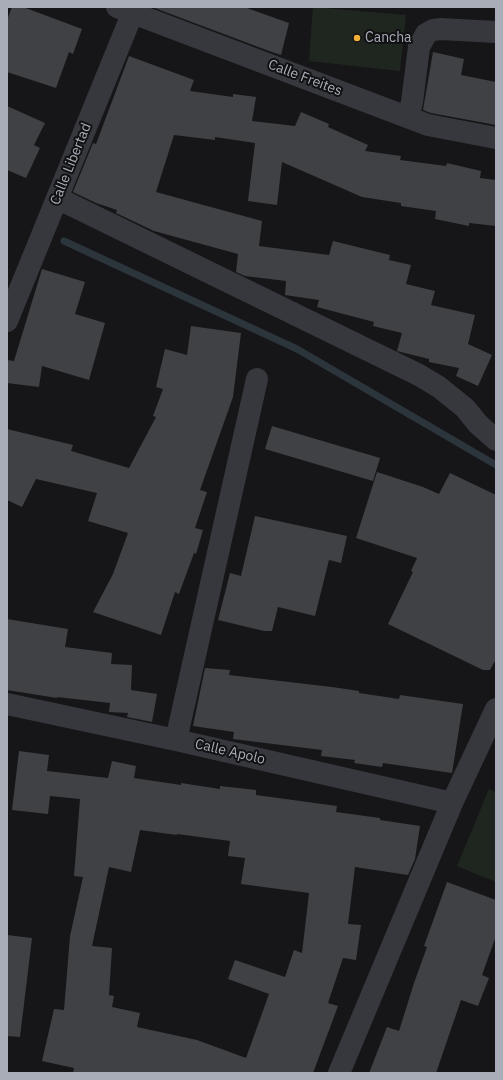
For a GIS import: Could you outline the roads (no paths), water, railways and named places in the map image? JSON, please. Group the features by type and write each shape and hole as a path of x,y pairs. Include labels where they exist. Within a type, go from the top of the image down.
{"street":[{"name":"Calle Freites","path":"128,9 428,125 496,138"},
{"name":"Calle Libertad","path":"7,321 57,198 128,9"},
{"path":"408,117 412,102 419,46 426,34 433,30 441,29 496,32"},
{"path":"57,198 419,375 461,405 478,424 496,440"},
{"path":"176,740 257,379"},
{"name":"Calle Apolo","path":"7,704 176,740 452,803"},
{"path":"339,1073 452,803 496,708"}],"waterway":[{"path":"64,241 297,349 496,465"}],"place":[{"name":"Cancha","path":"357,38"}]}
